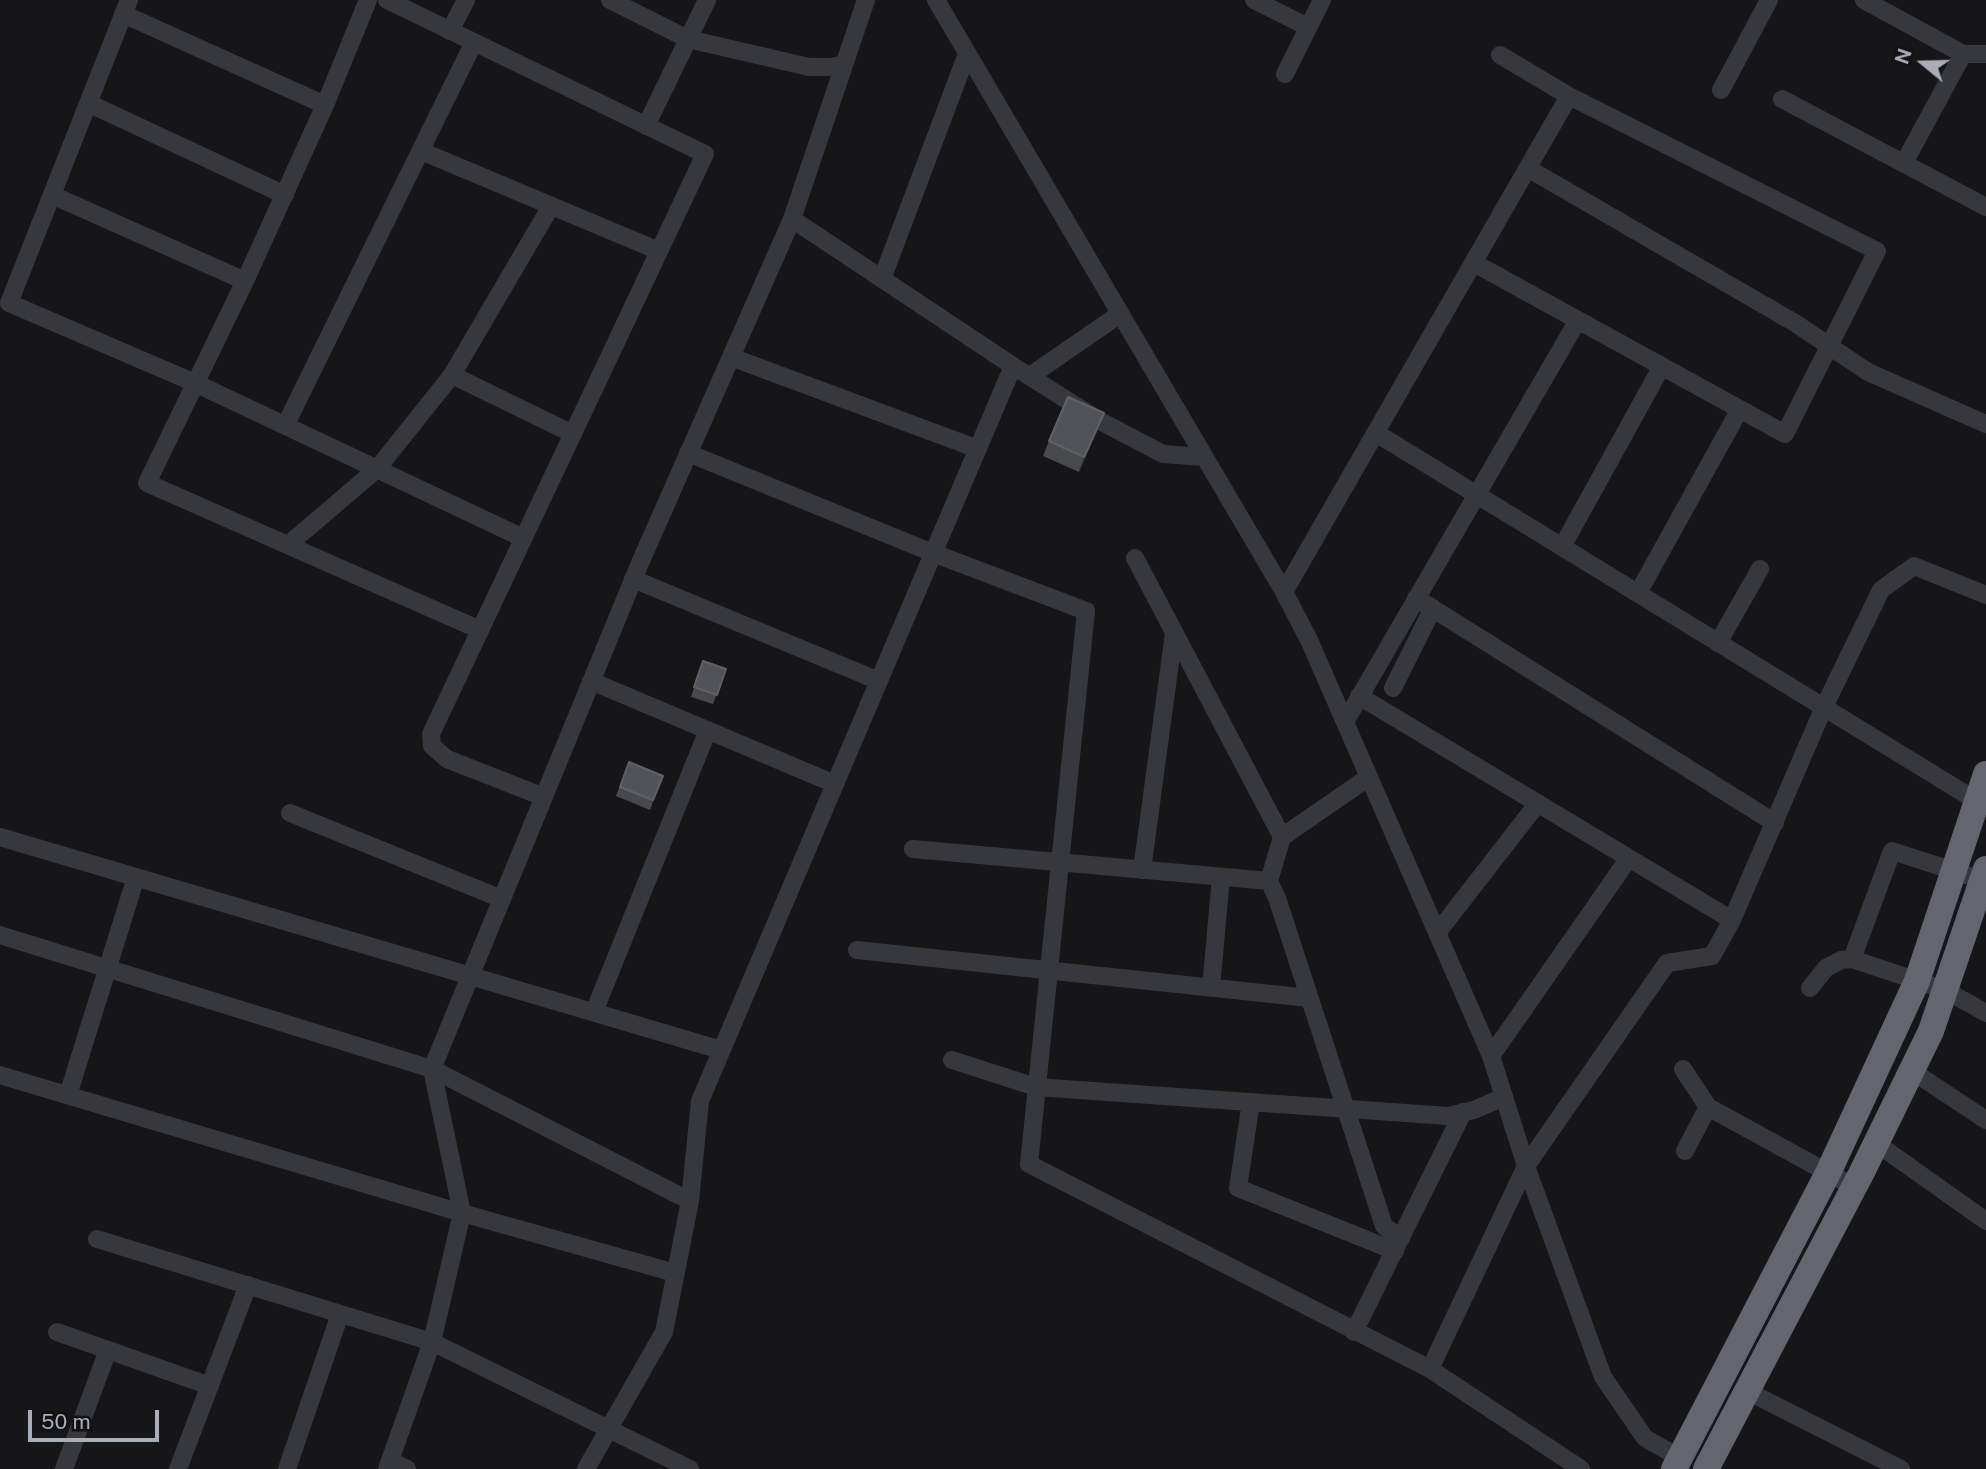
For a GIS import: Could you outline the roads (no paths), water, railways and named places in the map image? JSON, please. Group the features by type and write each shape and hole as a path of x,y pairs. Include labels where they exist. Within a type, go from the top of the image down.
{"highway":[{"path":"1677,1464 1828,1173 1917,981 1954,872 1982,805 1986,774"},
{"path":"1706,1469 1854,1187 1931,1031 1984,874"}],"street":[{"path":"368,0 285,195 147,483 480,630"},
{"path":"387,0 705,155 431,734 432,746 447,760 544,797"},
{"path":"450,31 466,0"},
{"path":"610,0 688,39 809,67 844,64"},
{"path":"646,126 707,0"},
{"path":"407,1469 389,1465 432,1342 462,1213 432,1069 633,579 792,219 866,0"},
{"path":"936,0 1284,592 1309,640 1491,1056 1527,1166 1603,1377 1645,1438 1677,1464"},
{"path":"1254,0 1308,27"},
{"path":"1285,74 1322,0"},
{"path":"1721,90 1769,0"},
{"path":"1864,0 1964,54 1986,54"},
{"path":"325,105 126,7 52,195 5,301 195,383 523,538"},
{"path":"285,426 474,43"},
{"path":"882,279 967,54"},
{"path":"1904,163 1964,54"},
{"path":"1474,263 1785,434 1877,251 1569,96 1500,55"},
{"path":"1284,592 1569,96"},
{"path":"1782,99 1986,207"},
{"path":"88,103 285,195"},
{"path":"421,151 659,251"},
{"path":"1529,169 1795,323 1868,372 1986,424"},
{"path":"52,195 245,281"},
{"path":"289,544 377,469 452,375 551,206"},
{"path":"792,219 1100,421 1163,454 1205,457"},
{"path":"1030,376 1120,314"},
{"path":"1345,722 1578,320"},
{"path":"731,357 978,449"},
{"path":"586,1469 664,1332 690,1201 700,1101 1013,366"},
{"path":"1562,547 1662,366"},
{"path":"452,375 573,434"},
{"path":"1638,593 1740,409"},
{"path":"1376,433 1982,805"},
{"path":"688,453 933,553 1086,611 1029,1164 1354,1332 1430,1368 1581,1469"},
{"path":"1135,558 1282,837"},
{"path":"1430,1368 1527,1166 1667,962 1712,956 1732,920 1824,707 1881,590 1914,566 1986,596"},
{"path":"1718,643 1760,569"},
{"path":"633,579 879,681"},
{"path":"1416,598 1775,823"},
{"path":"1393,688 1433,608"},
{"path":"1142,870 1174,633"},
{"path":"591,681 835,784"},
{"path":"1360,696 1732,920"},
{"path":"594,1012 708,730"},
{"path":"1369,777 1282,837 1269,881 1277,898 1384,1226 1398,1244"},
{"path":"1437,933 1538,803"},
{"path":"290,813 502,899"},
{"path":"0,837 721,1050"},
{"path":"913,849 1269,881"},
{"path":"1852,959 1892,851 1954,872 1984,874"},
{"path":"1491,1056 1629,858"},
{"path":"68,1095 136,877"},
{"path":"1211,988 1221,877"},
{"path":"0,936 432,1069 690,1201"},
{"path":"857,950 1309,999"},
{"path":"1810,988 1826,968 1841,960 1852,959 1945,990 1986,1013"},
{"path":"952,1060 1037,1087 1448,1116 1504,1097"},
{"path":"1683,1069 1708,1107 1854,1187"},
{"path":"1912,1071 1986,1120"},
{"path":"0,1075 462,1213 676,1273"},
{"path":"1251,1102 1238,1188 1398,1244"},
{"path":"1685,1152 1708,1107"},
{"path":"1354,1332 1463,1112"},
{"path":"1876,1143 1986,1221"},
{"path":"97,1239 432,1342 690,1469"},
{"path":"178,1469 248,1286"},
{"path":"287,1469 340,1314"},
{"path":"57,1332 210,1386"},
{"path":"64,1469 108,1350"},
{"path":"1747,1391 1901,1469"}]}
